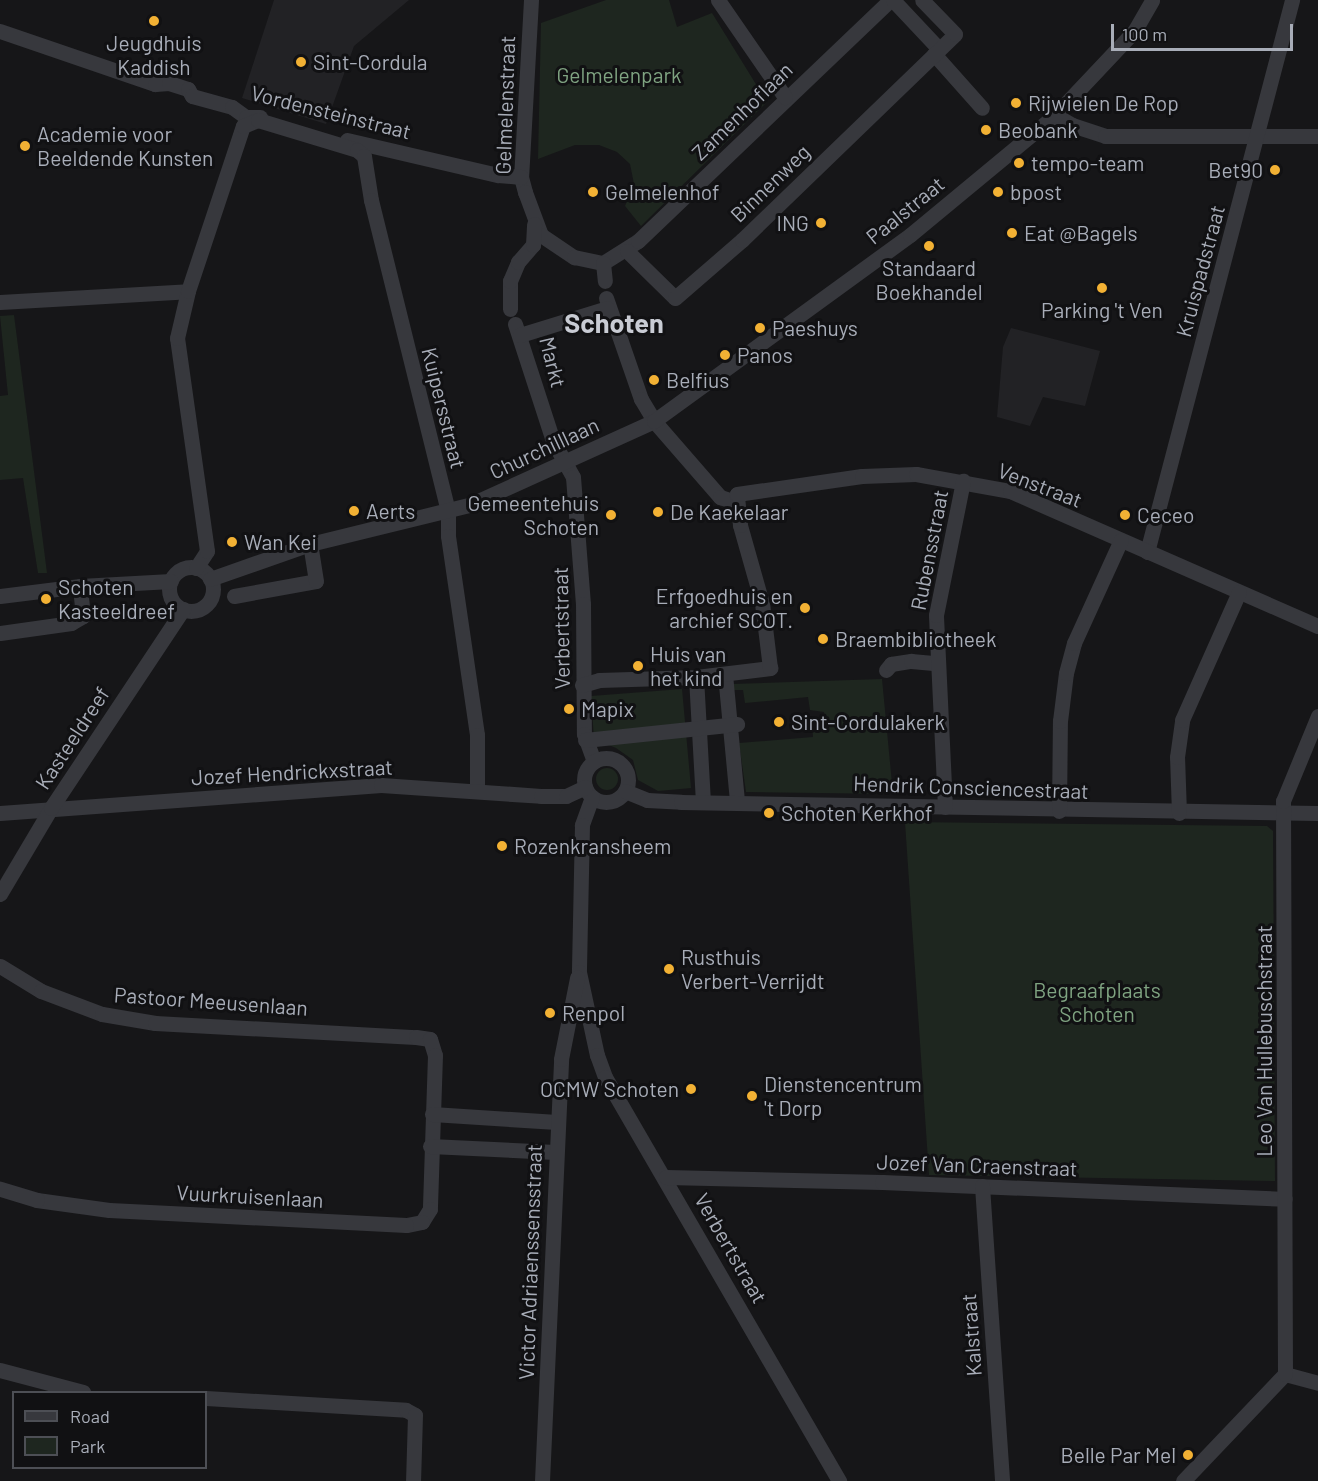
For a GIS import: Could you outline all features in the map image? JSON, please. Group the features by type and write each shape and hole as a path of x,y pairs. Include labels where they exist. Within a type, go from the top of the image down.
{"street":[{"name":"Gelmelenstraat","path":"515,323 510,281 518,262 533,245 535,221 521,177 531,0"},
{"path":"718,0 785,97"},
{"path":"892,0 937,51 982,108"},
{"name":"Zamenhoflaan","path":"603,263 627,251 785,97 892,0"},
{"path":"922,0 955,34 937,51"},
{"name":"Paalstraat","path":"654,421 910,235 1055,115 1135,30 1152,0"},
{"name":"Kruispadstraat","path":"1147,552 1223,270 1292,0"},
{"name":"Vordensteinstraat","path":"0,31 155,84 169,83 188,89 192,96 232,107 246,117 264,117 498,176 521,177"},
{"name":"Binnenweg","path":"627,251 675,298 742,240 937,51"},
{"path":"1055,115 1072,125 1105,136 1318,136"},
{"name":"Vordensteinstraat","path":"188,291 243,126 258,120 357,150"},
{"name":"Kuipersstraat","path":"357,150 364,156 371,200 448,511 448,536 477,735 477,790"},
{"path":"535,221 541,235 558,248 603,263 606,281"},
{"path":"0,302 188,291 177,338 207,551 196,568"},
{"name":"Markt","path":"563,460 553,441 515,323 606,303 654,421 720,497 735,502"},
{"name":"Churchilllaan","path":"210,579 310,544 469,505 563,460 654,421"},
{"name":"Verbertstraat","path":"563,460 573,477 578,507 583,604 582,685 585,740 594,761 585,772 588,792 582,825 579,972 590,1035 605,1077 666,1177 839,1481"},
{"name":"Venstraat","path":"735,502 737,494 862,476 916,474 963,481 1010,492 1318,626"},
{"name":"Rubensstraat","path":"945,807 936,663 936,615 963,481"},
{"path":"582,685 599,680 725,674 770,668 762,603 735,502"},
{"path":"1059,810 1060,721 1066,673 1074,643 1121,540"},
{"path":"234,596 316,581 310,544"},
{"path":"196,568 210,579 213,594 205,607 183,609 170,594 171,581 181,570 196,568"},
{"path":"0,596 80,586 171,581"},
{"path":"0,633 71,623 83,616 80,586"},
{"path":"1179,813 1177,757 1182,720 1239,592"},
{"name":"Kasteeldreef","path":"0,894 51,808 183,609"},
{"path":"886,669 891,664 911,661 936,663"},
{"path":"725,674 733,724 737,802"},
{"path":"696,676 703,802"},
{"name":"Leo Van Hullebuschstraat","path":"1285,1374 1283,813 1285,789 1318,716"},
{"path":"585,740 733,724"},
{"path":"588,792 606,802 625,791 628,777 622,764 609,758 594,761"},
{"name":"Jozef Hendrickxstraat","path":"0,813 381,785 566,796 588,792"},
{"name":"Hendrik Consciencestraat","path":"625,791 647,800 703,802 1179,813 1318,813"},
{"name":"Pastoor Meeusenlaan","path":"0,966 41,991 102,1014 155,1023 430,1039"},
{"name":"Verbertstraat","path":"562,1045 579,972"},
{"path":"562,1045 590,1035"},
{"name":"Vuurkruisenlaan","path":"0,1189 37,1200 109,1210 406,1225 422,1222 430,1209 430,1146 435,1054 430,1039"},
{"name":"Victor Adriaenssensstraat","path":"542,1481 556,1122 562,1045"},
{"path":"432,1114 556,1122"},
{"path":"430,1146 555,1152"},
{"name":"Jozef Van Craenstraat","path":"666,1177 982,1186 1285,1199"},
{"name":"Kalstraat","path":"982,1186 1002,1481"},
{"path":"0,1370 79,1391"},
{"path":"1184,1481 1285,1374 1318,1383"},
{"path":"207,1398 406,1410 416,1414 413,1481"}],"shaded area":[{"name":"Sint-Cordula","path":"274,0 409,0 354,46 326,124 242,98"},
{"path":"1011,328 1100,351 1085,406 1043,397 1030,426 997,417 1003,347"}],"green space":[{"name":"Gelmelenpark","path":"606,0 669,0 677,27 712,13 767,102 641,226 625,206 634,184 630,164 617,152 599,145 575,145 538,159 541,23"},
{"path":"14,315 47,573 38,573 23,478 0,480 0,396 8,395 0,316"},
{"path":"882,679 893,794 746,792 739,743 813,737 812,724 825,720 824,712 810,710 808,697 745,703 743,690 732,690 732,684"},
{"path":"682,689 691,788 658,791 638,780 633,760 616,748 594,739 591,696"},
{"path":"607,768 615,771 618,779 615,787 607,790 599,787 596,779 599,771"},
{"name":"Begraafplaats Schoten","path":"905,822 1267,826 1273,831 1275,1181 929,1175"}],"place":[{"name":"Jeugdhuis Kaddish","path":"154,21"},
{"name":"Sint-Cordula","path":"301,62"},
{"name":"Rijwielen De Rop","path":"1016,103"},
{"name":"Beobank","path":"986,130"},
{"name":"Academie voor Beeldende Kunsten","path":"25,146"},
{"name":"tempo-team","path":"1019,163"},
{"name":"Bet90","path":"1275,170"},
{"name":"Gelmelenhof","path":"593,192"},
{"name":"bpost","path":"998,192"},
{"name":"ING","path":"821,223"},
{"name":"Eat @Bagels","path":"1012,233"},
{"name":"Standaard Boekhandel","path":"929,246"},
{"name":"Parking 't Ven","path":"1102,288"},
{"name":"Paeshuys","path":"760,328"},
{"name":"Panos","path":"725,355"},
{"name":"Belfius","path":"654,380"},
{"name":"Aerts","path":"354,511"},
{"name":"De Kaekelaar","path":"658,512"},
{"name":"Gemeentehuis Schoten","path":"611,515"},
{"name":"Ceceo","path":"1125,515"},
{"name":"Wan Kei","path":"232,542"},
{"name":"Schoten Kasteeldreef","path":"46,599"},
{"name":"Erfgoedhuis en archief SCOT.","path":"805,608"},
{"name":"Braembibliotheek","path":"823,639"},
{"name":"Huis van het kind","path":"638,666"},
{"name":"Mapix","path":"569,709"},
{"name":"Sint-Cordulakerk","path":"779,722"},
{"name":"Schoten Kerkhof","path":"769,813"},
{"name":"Rozenkransheem","path":"502,846"},
{"name":"Rusthuis Verbert-Verrijdt","path":"669,969"},
{"name":"Renpol","path":"550,1013"},
{"name":"OCMW Schoten","path":"691,1089"},
{"name":"Dienstencentrum 't Dorp","path":"752,1096"},
{"name":"Belle Par Mel","path":"1188,1455"}],"district":[{"name":"Schoten","path":"614,323"}]}
